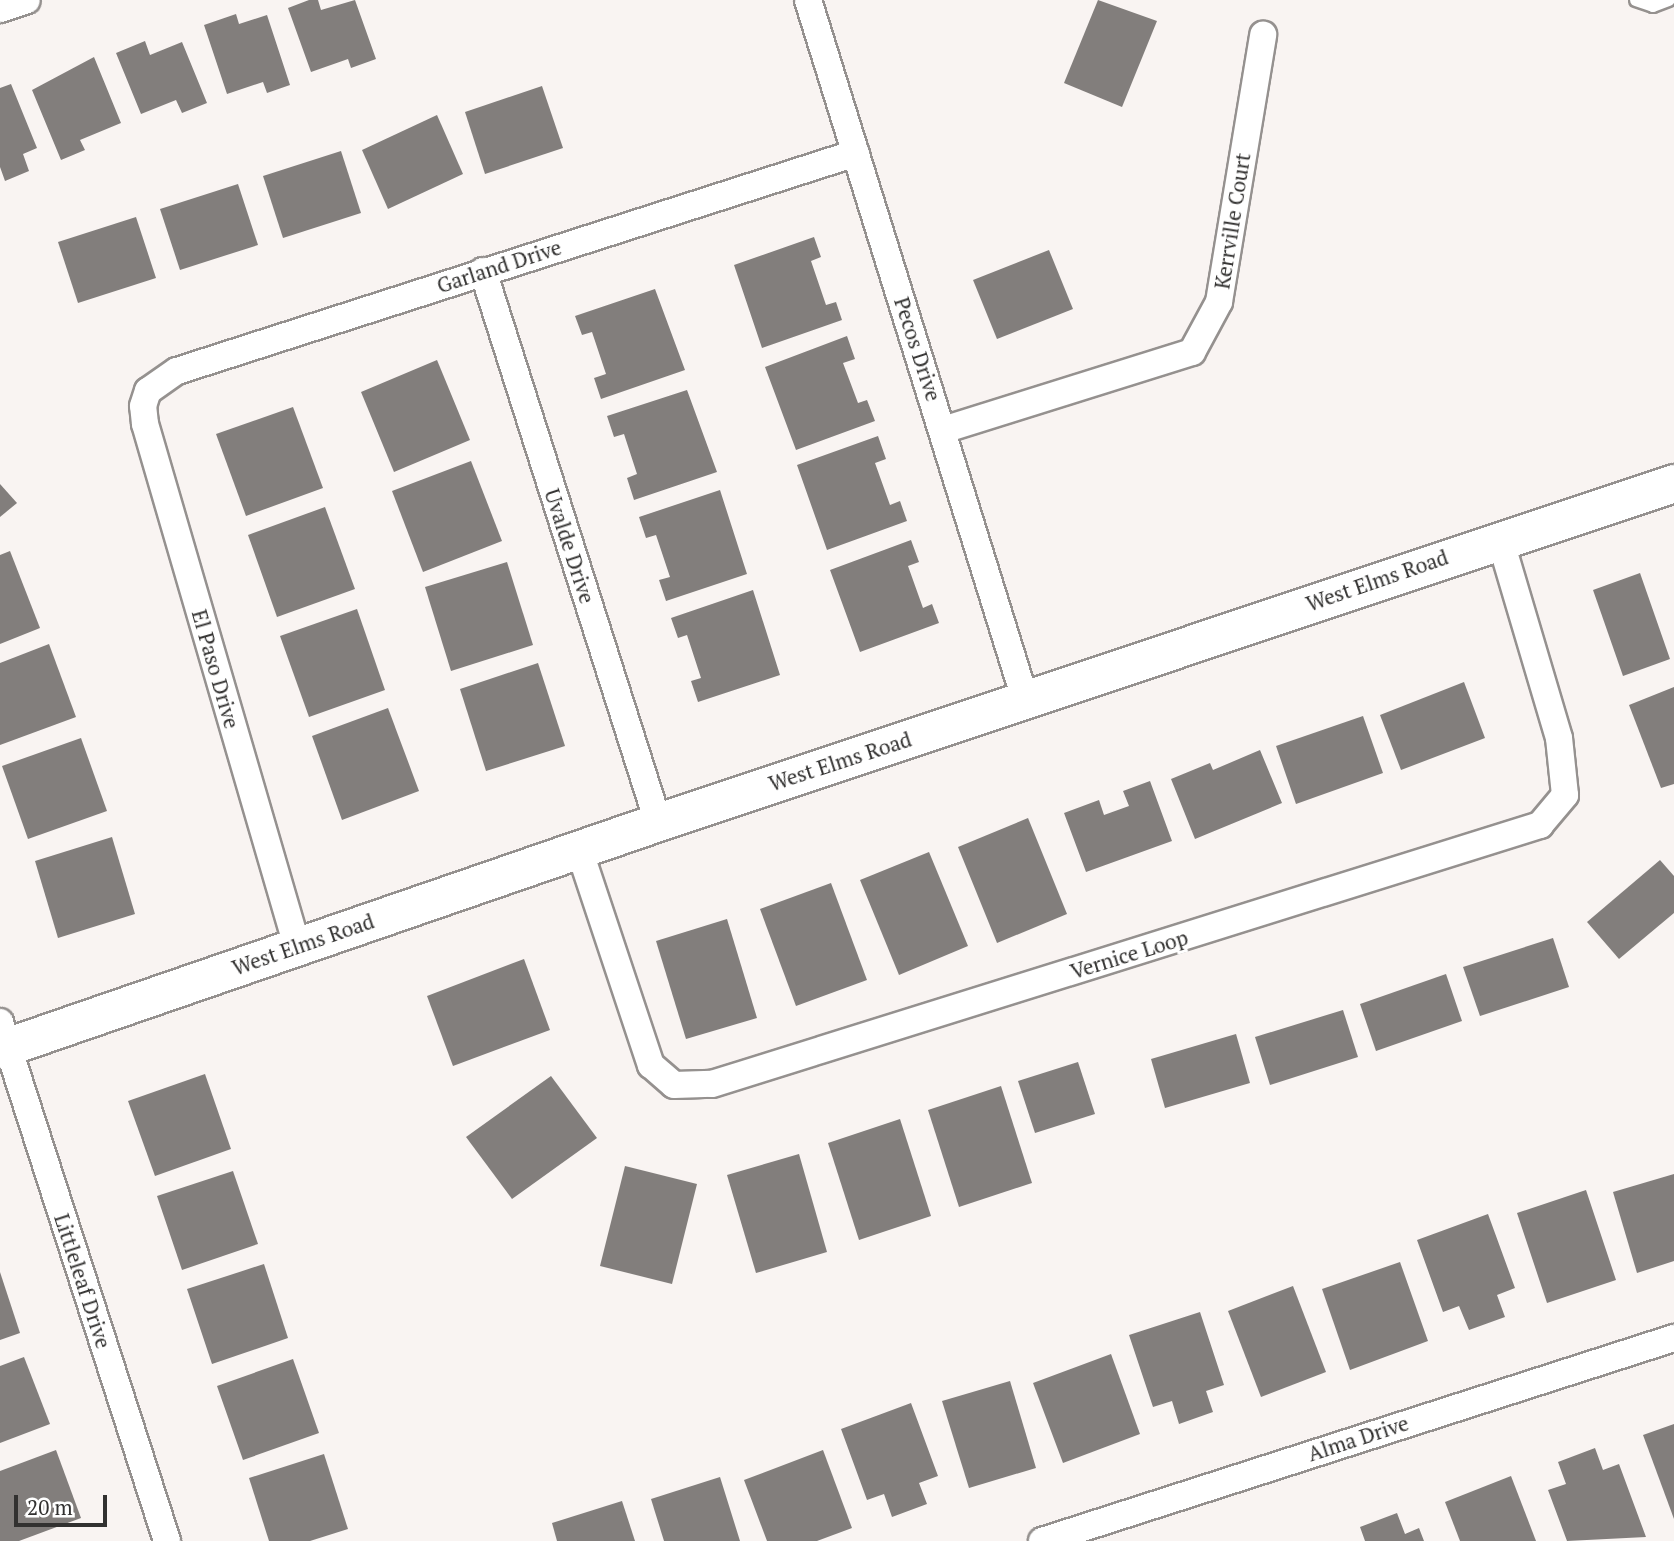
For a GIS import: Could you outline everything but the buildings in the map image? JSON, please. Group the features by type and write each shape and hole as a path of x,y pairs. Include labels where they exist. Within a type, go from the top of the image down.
{"main road":[{"name":"West Elms Road","path":"3,1039 297,946 658,822 1674,482"}],"street":[{"path":"0,9 27,0"},
{"name":"Pecos Drive","path":"808,0 1025,699"},
{"name":"Kerrville Court","path":"943,430 1192,352 1219,302 1263,34"},
{"name":"Garland Drive","path":"148,391 177,371 856,153"},
{"name":"Uvalde Drive","path":"483,271 658,822"},
{"name":"El Paso Drive","path":"148,391 143,406 145,424 297,946"},
{"name":"Vernice Loop","path":"579,849 651,1065 674,1085 712,1084 1540,825 1565,795 1559,738 1500,539"},
{"name":"Littleleaf Drive","path":"3,1039 167,1541"},
{"name":"Alma Drive","path":"1042,1541 1674,1338"}],"lane":[{"path":"1636,0 1653,6 1669,0"}]}
